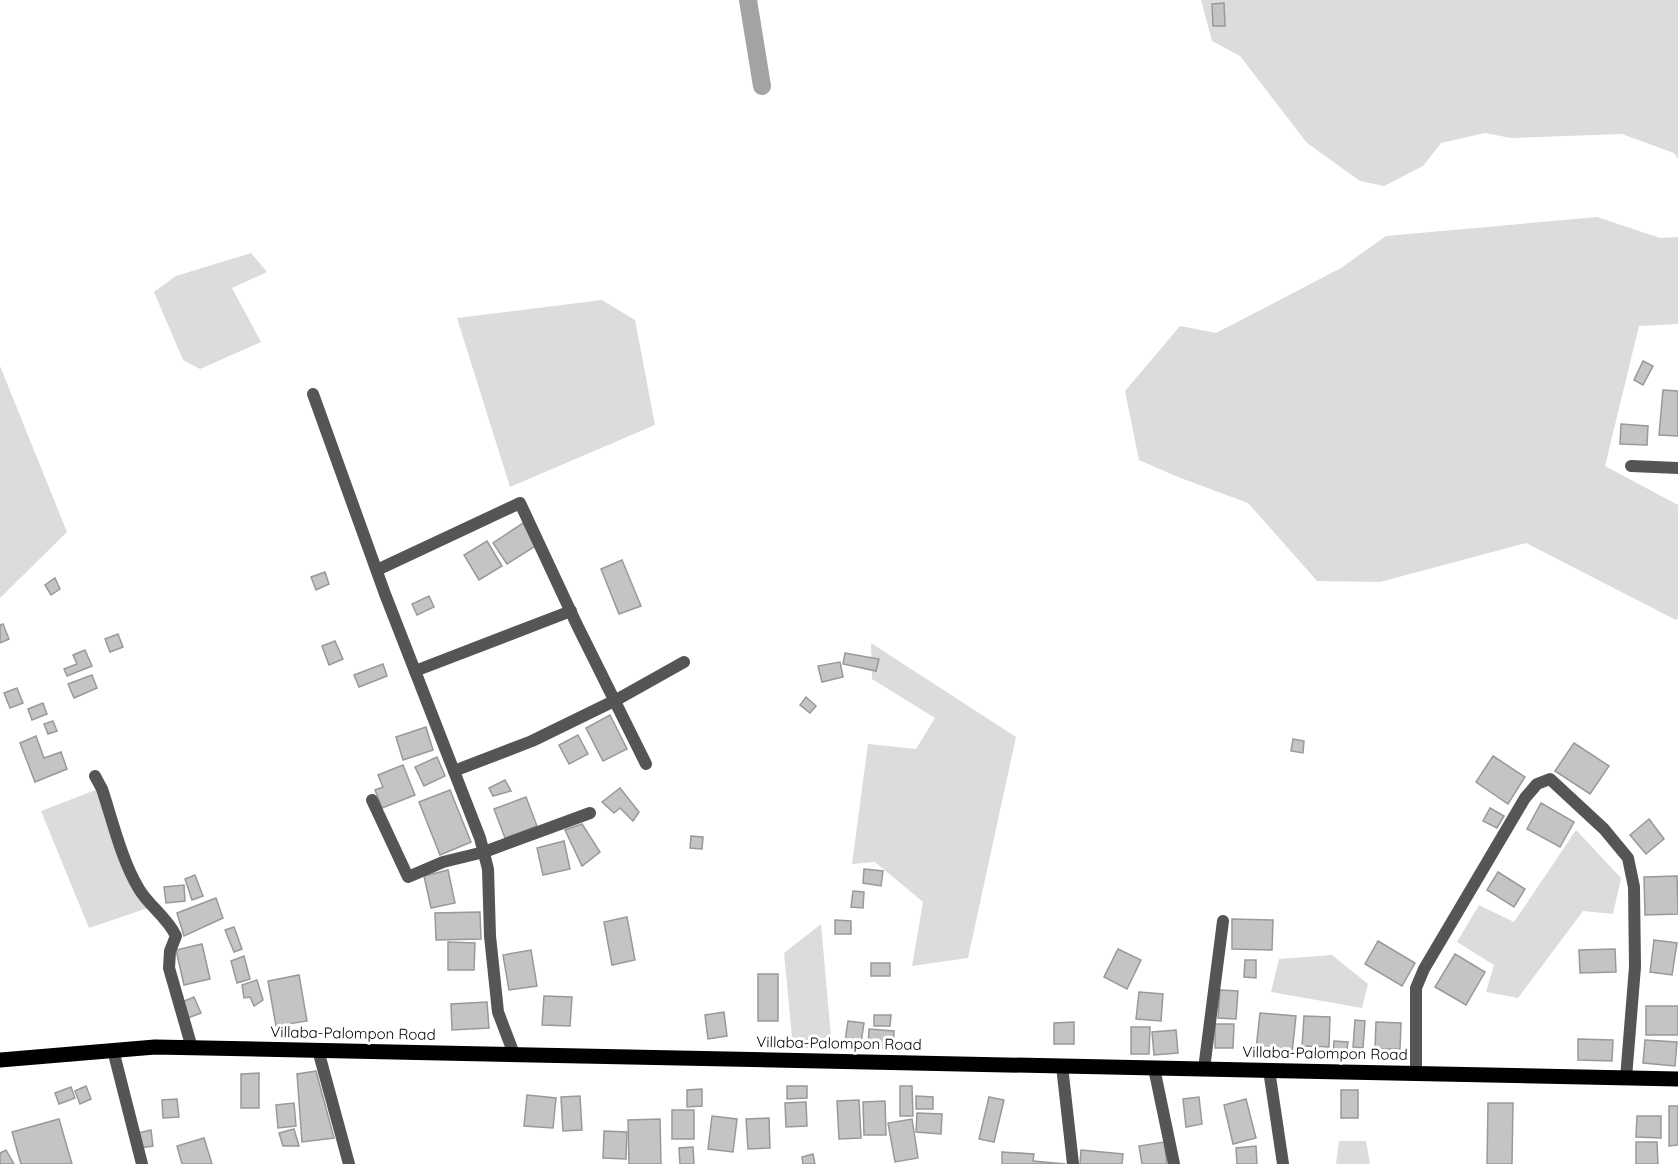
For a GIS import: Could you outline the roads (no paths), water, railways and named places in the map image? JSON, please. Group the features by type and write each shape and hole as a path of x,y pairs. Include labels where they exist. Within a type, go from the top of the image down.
{"main road":[{"name":"Villaba-Palompon Road","path":"0,1060 155,1047 1678,1079"}],"street":[{"path":"313,394 484,852 488,869 490,936 498,1012 514,1054"},
{"path":"1632,466 1678,468"},
{"path":"377,570 520,503 646,764"},
{"path":"415,671 571,611"},
{"path":"454,771 532,741 615,700 684,662"},
{"path":"95,776 102,789 131,875 141,892 172,927 176,936 170,951 169,968 192,1048"},
{"path":"1416,1073 1416,988 1424,969 1526,798 1537,784 1550,779 1604,829 1628,858 1634,887 1635,967 1626,1078"},
{"path":"372,801 408,877 443,862 484,852 590,813"},
{"path":"1204,1069 1223,921"},
{"path":"113,1050 142,1164"},
{"path":"318,1050 349,1164"},
{"path":"1062,1066 1073,1164"},
{"path":"1154,1068 1174,1164"},
{"path":"1269,1070 1283,1164"}],"waterway":[{"path":"748,0 762,86"}]}
